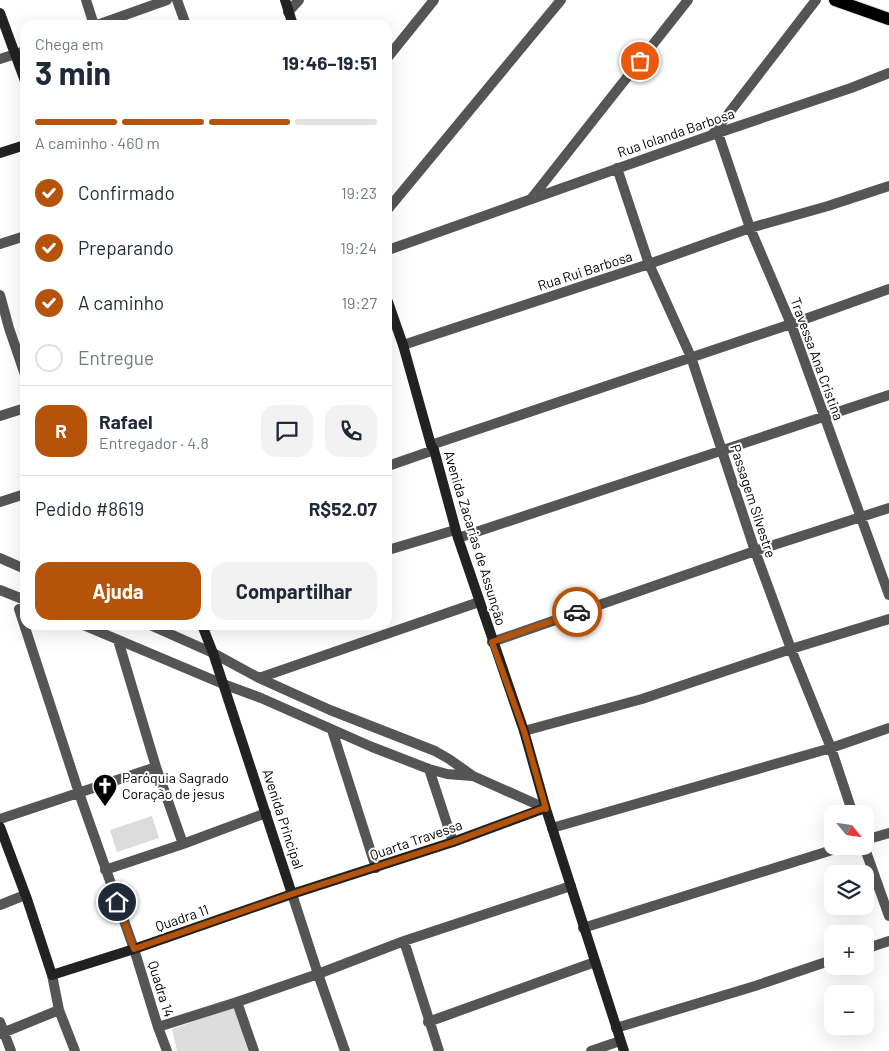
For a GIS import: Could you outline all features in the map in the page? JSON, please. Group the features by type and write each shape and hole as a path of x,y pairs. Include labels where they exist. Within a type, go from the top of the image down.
{"main road":[{"path":"835,0 889,19"}],"street":[{"path":"86,0 94,20"},
{"path":"110,20 167,0"},
{"path":"177,0 184,20"},
{"path":"285,0 290,20"},
{"path":"288,12 299,0"},
{"path":"392,52 434,0"},
{"path":"392,203 561,0"},
{"path":"531,199 688,0"},
{"path":"715,134 816,0"},
{"path":"0,13 20,68"},
{"path":"0,59 20,53"},
{"name":"Rua Iolanda Barbosa","path":"392,249 889,73"},
{"name":"Travessa Ana Cristina","path":"715,134 750,228 791,324 889,595"},
{"path":"0,153 20,147"},
{"name":"Passagem Silvestre","path":"617,168 649,264 691,358 755,551 791,649 831,748 851,805"},
{"name":"Rua Rui Barbosa","path":"403,345 649,264 750,228 828,206 889,186"},
{"path":"0,244 20,238"},
{"path":"392,464 433,447 889,289"},
{"path":"0,295 5,330 20,363"},
{"name":"Avenida Zacarias de Assunção","path":"392,313 433,447 456,534 524,731 545,809 622,1046"},
{"path":"392,549 456,534 889,395"},
{"path":"0,416 20,410"},
{"path":"0,502 20,496"},
{"path":"492,642 755,551 889,508"},
{"path":"0,558 20,567"},
{"path":"0,590 20,604"},
{"path":"259,678 479,602"},
{"path":"524,731 642,699 791,649 889,619"},
{"name":"Quadra 14","path":"30,630 79,793 134,949 167,1051"},
{"path":"95,630 429,769 447,774 473,776"},
{"path":"161,630 330,710 435,751 473,776 545,809"},
{"name":"Avenida Principal","path":"204,630 345,1051"},
{"path":"118,640 156,767 183,844"},
{"path":"552,828 831,748 889,728"},
{"path":"332,730 376,868"},
{"path":"0,819 156,767"},
{"path":"429,769 453,842"},
{"name":"Quarta Travessa","path":"292,894 376,868 545,809"},
{"path":"105,870 183,844 266,813"},
{"path":"0,827 25,894 52,975 60,1010 75,1051"},
{"path":"874,837 889,833"},
{"path":"583,928 824,853"},
{"path":"867,855 889,916"},
{"path":"158,1027 318,974 404,941 571,886"},
{"path":"0,905 25,894"},
{"name":"Quadra 11","path":"52,975 134,949 292,894"},
{"path":"404,941 438,1051"},
{"path":"874,946 889,941"},
{"path":"428,1022 596,962"},
{"path":"616,1028 755,986 824,963"},
{"path":"237,1002 254,1051"},
{"path":"2,1033 60,1010"},
{"path":"0,1022 2,1033 11,1051"},
{"path":"591,1051 622,1046"}],"shaded area":[{"path":"152,816 159,838 117,852 110,830"},
{"path":"235,1007 248,1051 177,1051 172,1029"}],"way so far":[{"path":"577,612 755,551 691,358 649,264 617,168 531,199 640,61"}],"place":[{"name":"Paróquia Sagrado Coração de jesus","path":"105,807"}],"route":[{"path":"117,902 134,949 292,894 453,842 544,808 546,809 524,731 492,642 577,612"}]}
